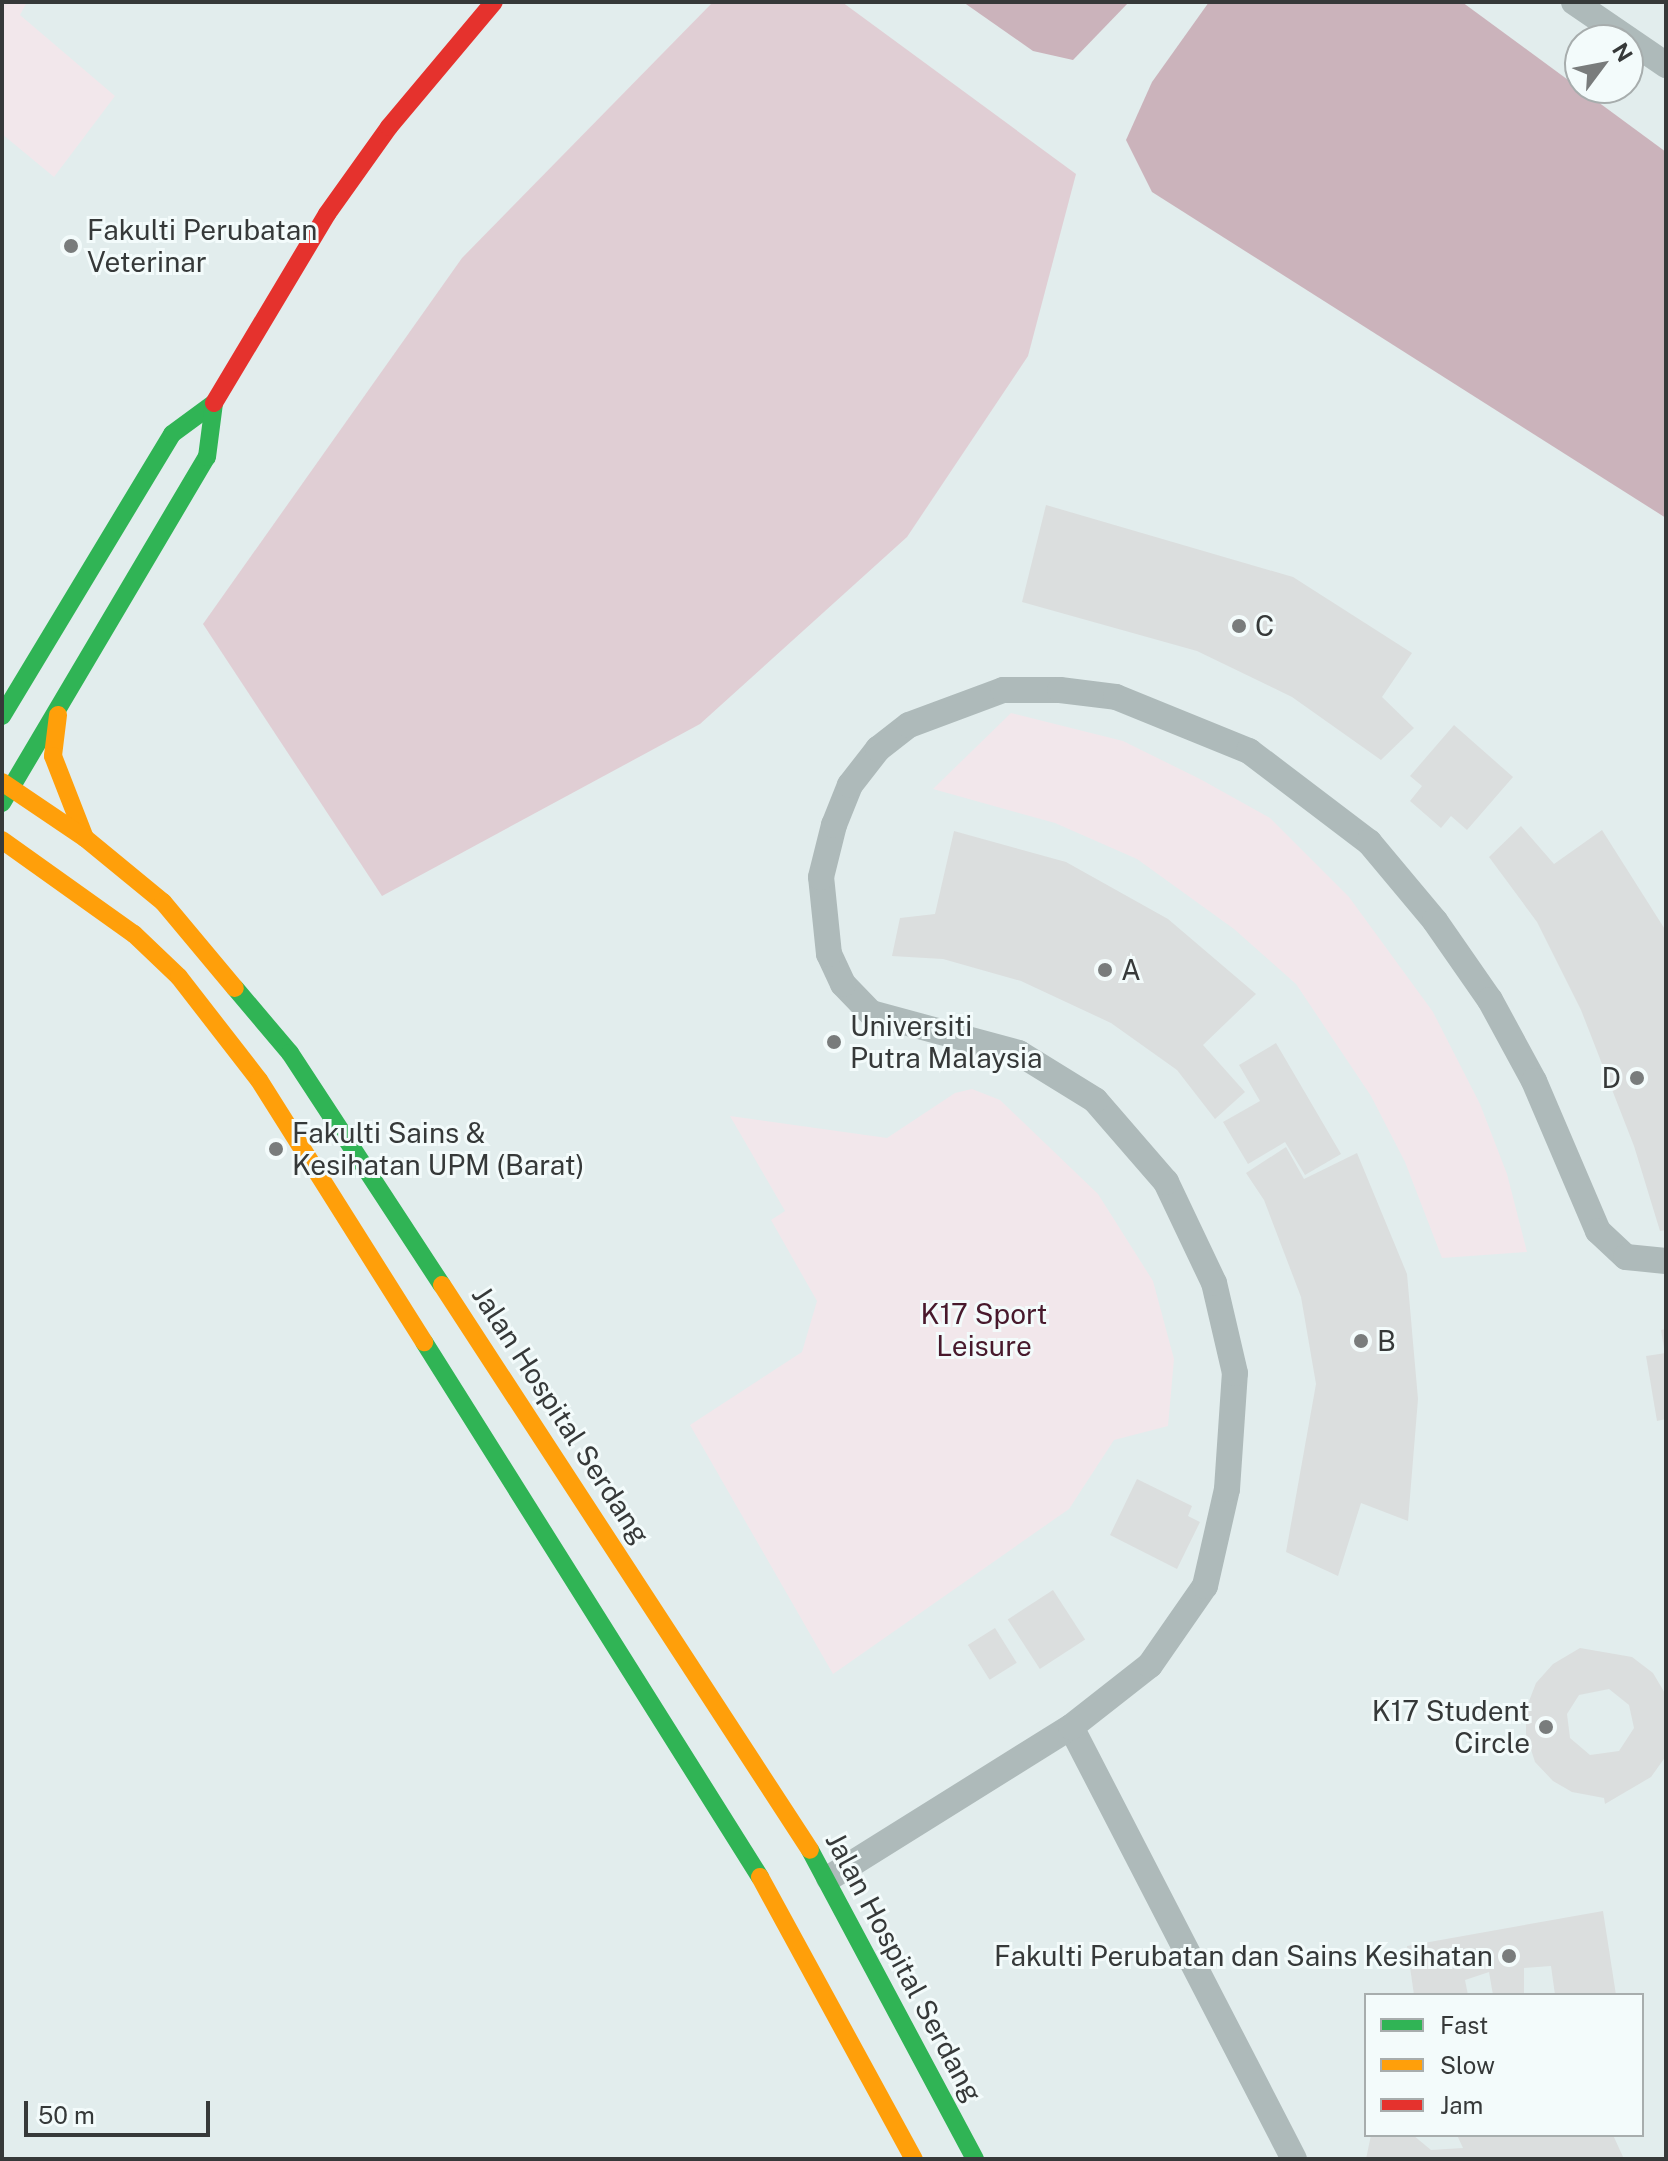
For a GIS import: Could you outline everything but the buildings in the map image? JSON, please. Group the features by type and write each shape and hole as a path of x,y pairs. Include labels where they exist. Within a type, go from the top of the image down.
{"main road":[{"path":"2,716 172,434 214,403 327,214 389,127 494,3"},
{"path":"5,790 207,457 214,403"},
{"path":"2,691 23,681"},
{"path":"59,704 53,756 85,838"},
{"name":"Jalan Hospital Serdang","path":"5,790 85,838 163,902 290,1053 829,1878 975,2159"},
{"path":"2,840 134,934 179,977 259,1080 764,1883 914,2159"}],"street":[{"path":"1574,2 1666,65"},
{"path":"829,1878 1071,1727 1150,1665 1205,1586 1227,1489 1235,1373 1214,1283 1194,1234 1166,1182 1095,1100 1019,1053 871,1013 843,984 827,943 821,877 850,785 878,749 909,725 961,703 1003,690 1060,690 1116,697 1249,751 1369,842 1435,921 1490,1000 1534,1081 1598,1231 1626,1257 1666,1261"},
{"path":"1071,1727 1294,2159"}],"shaded area":[{"name":"Universiti Putra Malaysia","path":"2,2 1666,2 1666,2159 2,2159"},
{"path":"713,2 842,2 1076,174 1028,356 907,537 700,724 382,896 203,624 462,258"},
{"path":"963,2 1129,2 1073,60 1033,51"},
{"path":"1209,2 1462,2 1564,77 1564,104 1601,104 1666,152 1666,518 1152,192 1126,140 1152,82"}],"green space":[{"path":"2,2 27,2 20,15 115,96 54,177 2,134"},
{"path":"1011,713 1123,741 1200,779 1270,818 1349,897 1433,1012 1480,1104 1507,1174 1527,1252 1442,1258 1405,1162 1371,1096 1296,984 1234,929 1137,859 1055,823 933,789"},
{"name":"K17 Sport Leisure","path":"972,1089 1000,1100 1098,1194 1153,1281 1174,1359 1168,1426 1114,1440 1069,1509 833,1674 690,1425 802,1352 817,1301 771,1220 785,1211 730,1116 887,1138 955,1093"}],"traffic: fast":[{"path":"2,716 172,434 214,403"},
{"path":"2,803 207,457 214,403"},
{"path":"235,988 290,1053 442,1285"},
{"path":"424,1342 760,1877"},
{"path":"810,1850 975,2159"}],"traffic: slow":[{"path":"58,715 53,756 85,838"},
{"path":"2,782 85,838 163,902 235,988"},
{"path":"2,840 134,934 179,977 259,1080 424,1342"},
{"path":"442,1285 810,1850"},
{"path":"760,1877 914,2159"}],"traffic: jam":[{"path":"214,403 327,214 389,127 494,2"}],"place":[{"name":"Fakulti Perubatan Veterinar","path":"71,246"},
{"name":"C","path":"1239,626"},
{"name":"A","path":"1105,970"},
{"name":"Universiti Putra Malaysia","path":"834,1042"},
{"name":"D","path":"1637,1078"},
{"name":"Fakulti Sains & Kesihatan UPM (Barat)","path":"276,1149"},
{"name":"B","path":"1361,1341"},
{"name":"K17 Student Circle","path":"1546,1727"},
{"name":"Fakulti Perubatan dan Sains Kesihatan","path":"1509,1956"}]}
